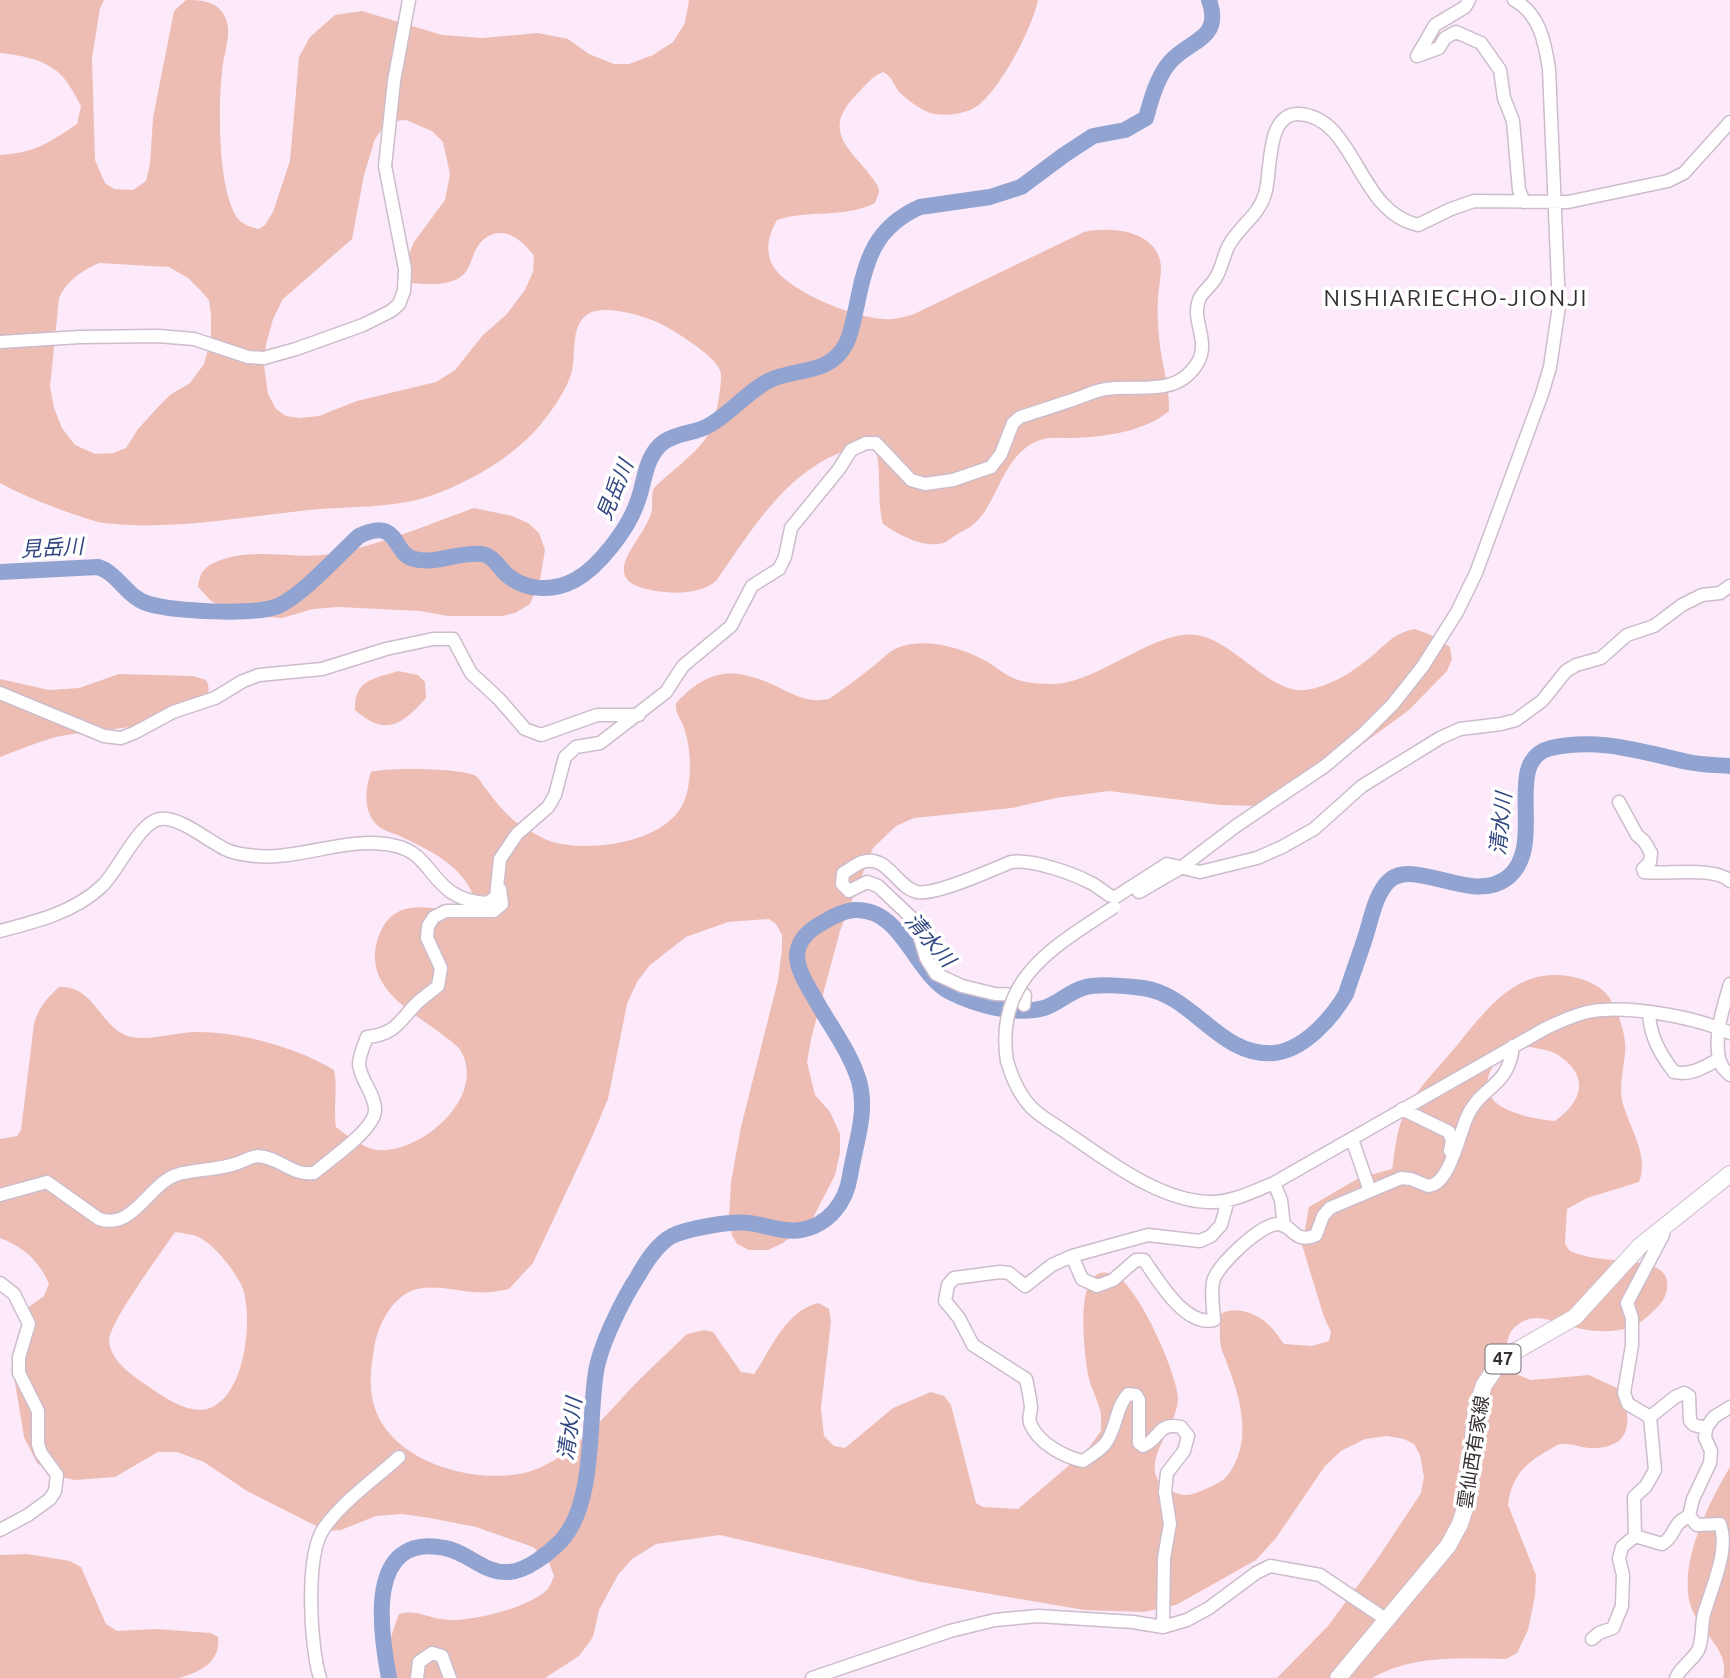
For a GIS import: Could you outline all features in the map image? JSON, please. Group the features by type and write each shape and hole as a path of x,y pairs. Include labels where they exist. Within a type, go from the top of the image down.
{"main road":[{"name":"雲仙西有家線","path":"1338,1678 1448,1546 1460,1524 1467,1492 1476,1409 1484,1385 1502,1359 1576,1317 1640,1246 1730,1174"}],"street":[{"path":"0,342 158,336 194,339 248,357 264,358 363,325 391,311 399,304 404,291 405,269 385,166 394,81 409,0"},
{"path":"1469,0 1465,7 1435,25 1417,56 1439,48 1445,37 1456,32 1481,43 1500,70 1504,98 1513,121 1519,190 1524,202"},
{"path":"1514,0 1530,14 1540,28 1549,69 1559,306 1550,367 1527,438 1476,573 1457,612 1423,666 1393,704 1364,733 1325,766 1236,826 1182,867 1055,946 1029,971 1020,983 1008,1013 1004,1046 1007,1061 1012,1079 1032,1109 1159,1190 1179,1197 1212,1202 1228,1200 1274,1183 1513,1046 1576,1015 1601,1010 1649,1013 1724,1030"},
{"path":"0,931 51,917 87,898 114,872 150,822 162,818 179,823 229,852 251,856 285,856 369,843 394,845 412,850 447,890 472,902 487,903 496,897 500,859 517,834 548,807 555,794 565,757 576,747 600,743 639,715 666,692 683,666 731,626 752,586 779,569 785,557 791,528 851,450 866,443 876,443 911,480 925,484 953,480 991,467 1001,454 1013,423 1020,417 1105,388 1150,389 1171,383 1188,374 1198,361 1203,340 1197,312 1199,298 1218,276 1227,247 1238,231 1256,214 1262,202 1268,184 1277,125 1286,116 1300,114 1320,122 1339,136 1379,202 1388,212 1407,223 1418,225 1474,201 1556,203 1596,197 1676,178 1690,167 1730,122"},
{"path":"1024,1005 1025,995 995,994 962,986 936,974 926,958 915,921 878,886 867,883 849,891 842,884 843,873 862,862 873,861 885,865 909,888 918,892 933,892 1021,860 1081,878 1114,898 1167,864 1200,872 1257,858 1314,830 1362,786 1440,738 1460,729 1516,720 1542,701 1566,671 1576,665 1601,658 1627,635 1654,626 1682,605 1702,595 1720,593 1730,586"},
{"path":"0,693 104,736 121,738 173,712 215,698 259,675 322,669 386,649 433,639 453,639 471,673 499,699 525,729 541,735 597,715 639,715"},
{"path":"1619,802 1637,835 1651,853 1650,862 1643,869 1644,872 1710,873 1727,877 1730,881"},
{"path":"0,1195 47,1182 99,1219 108,1222 132,1212 166,1181 178,1174 228,1166 256,1156 269,1159 302,1175 314,1173 367,1128 375,1111 372,1096 363,1083 359,1062 366,1037 380,1036 397,1028 416,1004 438,986 441,968 427,938 428,926 434,917 446,911 494,911 502,904 498,882"},
{"path":"1730,984 1724,1030 1717,1040 1719,1059 1730,1074"},
{"path":"1649,1013 1655,1044 1674,1072 1682,1074 1697,1071 1719,1059"},
{"path":"1072,1256 1082,1279 1097,1286 1113,1280 1136,1260 1144,1260 1157,1283 1182,1309 1201,1321 1214,1321 1213,1281 1218,1270 1253,1236 1271,1226 1284,1226 1295,1235 1308,1239 1316,1235 1323,1216 1330,1209 1370,1191 1401,1178 1432,1186 1438,1183 1450,1164 1472,1105 1505,1075 1512,1060 1513,1046"},
{"path":"1402,1110 1449,1132 1452,1145 1444,1172"},
{"path":"1352,1139 1370,1191"},
{"path":"1274,1183 1283,1212 1284,1226"},
{"path":"1163,1627 1164,1558 1170,1524 1165,1492 1167,1473 1184,1451 1188,1436 1181,1427 1171,1425 1161,1429 1149,1444 1143,1446 1139,1443 1139,1400 1136,1395 1128,1394 1120,1403 1110,1436 1104,1446 1083,1461 1070,1459 1047,1444 1033,1428 1029,1420 1031,1408 1027,1379 973,1345 959,1318 945,1301 948,1285 954,1278 1009,1273 1026,1286 1052,1265 1072,1256 1148,1235 1200,1241 1211,1236 1221,1226 1228,1200"},
{"path":"1650,1418 1628,1404 1624,1393 1632,1345 1632,1318 1627,1303 1663,1235 1664,1225"},
{"path":"0,1283 13,1294 29,1324 19,1357 19,1373 38,1411 38,1444 41,1453 57,1475 55,1491 50,1499 0,1530"},
{"path":"1650,1418 1684,1392 1689,1396 1690,1421 1706,1428"},
{"path":"1635,1536 1662,1544 1668,1540 1678,1521 1689,1516 1697,1488 1710,1463 1712,1451 1705,1438 1706,1428 1714,1417 1730,1407"},
{"path":"1635,1536 1634,1497 1646,1486 1655,1470 1650,1418"},
{"path":"320,1678 313,1637 312,1573 316,1543 335,1514 399,1457"},
{"path":"1676,1678 1684,1664 1699,1650 1703,1616 1721,1570 1726,1539 1720,1524 1697,1525 1689,1516"},
{"path":"1592,1639 1613,1629 1622,1606 1623,1575 1619,1559 1622,1547 1635,1536"},
{"path":"820,1677 950,1631 995,1619 1038,1616 1133,1622 1163,1627 1187,1620 1209,1608 1256,1573 1270,1566 1320,1575 1387,1620"},
{"path":"417,1678 419,1662 432,1653 442,1656 450,1678"}],"shaded area":[{"path":"0,0 104,0 100,8 92,58 95,160 105,183 114,189 133,190 146,181 150,164 153,118 174,11 186,0 204,1 219,8 228,25 220,105 226,186 238,219 259,229 273,212 290,161 299,57 310,37 335,15 362,11 442,35 482,38 538,33 568,39 589,54 614,64 629,64 653,55 673,42 685,23 689,0 1038,0 1030,26 1007,69 990,94 970,110 950,114 930,113 902,95 883,72 869,81 846,107 840,120 840,131 844,142 878,186 875,203 851,211 777,220 769,240 771,262 778,273 790,283 824,302 878,319 894,319 912,315 1084,232 1116,230 1137,235 1154,248 1160,262 1158,323 1169,411 1136,429 1110,435 1049,438 1035,442 1015,458 975,523 946,542 936,544 911,540 883,524 874,446 848,450 823,461 782,494 746,537 716,581 705,588 678,593 642,588 629,581 624,573 625,562 651,514 654,488 707,436 717,406 721,374 719,367 704,352 657,322 624,312 605,310 590,313 579,323 570,378 556,404 538,427 498,462 444,491 400,503 206,522 129,525 92,520 45,504 0,483 0,155 32,149 58,137 77,124 81,106 71,88 53,68 31,58 0,53","holes":["406,120 432,131 443,142 450,174 445,200 414,242 404,266 410,283 438,284 458,279 466,272 481,242 496,233 510,235 529,250 534,256 533,272 525,290 506,315 483,335 455,370 436,382 357,401 319,416 286,416 276,409 268,394 264,365 273,319 283,299 352,239 364,175 375,139 383,128 394,121","99,263 169,267 188,278 209,300 211,338 204,364 190,383 170,395 159,406 138,429 126,448 113,453 95,454 75,445 62,428 50,387 59,298 66,286 76,277"]},
{"path":"474,508 512,516 528,523 539,533 545,550 540,580 530,604 515,613 502,616 448,616 420,611 338,607 313,609 282,618 237,614 211,601 198,587 206,568 224,559 251,554 308,556 336,553 388,539"},
{"path":"1415,629 1450,647 1452,659 1447,671 1409,710 1293,795 1256,806 1221,805 1109,791 1056,798 1012,808 914,818 896,826 873,848 840,931 807,1062 815,1095 830,1112 840,1134 840,1153 835,1175 813,1218 783,1243 768,1250 749,1250 737,1244 732,1235 729,1216 731,1182 741,1127 778,980 782,935 776,924 769,919 728,922 686,937 650,965 637,982 627,1004 608,1099 533,1263 509,1289 472,1292 424,1288 402,1296 385,1316 378,1333 371,1391 378,1416 389,1433 423,1459 465,1473 487,1476 528,1472 561,1456 576,1445 687,1334 704,1330 713,1332 741,1372 754,1374 781,1331 797,1313 819,1303 829,1309 831,1321 821,1408 824,1436 834,1446 845,1448 893,1408 931,1392 944,1396 951,1405 976,1503 983,1507 1018,1509 1087,1450 1101,1431 1100,1410 1088,1375 1084,1311 1091,1280 1100,1273 1113,1274 1123,1281 1144,1310 1176,1386 1177,1408 1156,1459 1157,1478 1162,1485 1175,1493 1196,1493 1226,1477 1235,1464 1241,1443 1242,1419 1239,1401 1220,1342 1221,1314 1233,1310 1252,1314 1271,1327 1284,1344 1312,1346 1329,1341 1331,1332 1302,1245 1309,1207 1359,1178 1392,1169 1399,1129 1412,1100 1500,997 1532,978 1552,975 1573,977 1602,989 1619,1016 1625,1046 1621,1094 1640,1151 1642,1172 1639,1182 1587,1198 1567,1209 1565,1244 1570,1251 1586,1256 1637,1262 1657,1268 1664,1274 1667,1287 1665,1297 1659,1305 1639,1323 1629,1327 1598,1331 1534,1318 1515,1327 1508,1337 1511,1372 1531,1380 1589,1375 1621,1390 1627,1413 1625,1432 1621,1439 1602,1447 1558,1445 1525,1467 1512,1487 1508,1505 1536,1575 1528,1630 1517,1653 1506,1659 1421,1662 1404,1665 1372,1678 1277,1678 1328,1626 1421,1493 1424,1477 1420,1455 1414,1444 1387,1436 1365,1439 1341,1451 1325,1466 1276,1538 1256,1560 1176,1605 1144,1612 1084,1610 921,1582 720,1535 656,1544 632,1559 618,1575 599,1610 593,1637 579,1656 545,1678 390,1678 388,1661 393,1630 399,1614 415,1613 453,1620 481,1617 526,1603 547,1590 554,1576 548,1560 533,1547 476,1527 402,1514 376,1516 341,1530 326,1531 247,1491 204,1462 177,1452 158,1452 115,1477 75,1480 55,1476 37,1463 24,1437 12,1365 30,1306 44,1296 49,1284 30,1256 0,1238 0,1139 17,1136 21,1130 34,1024 50,995 59,987 82,993 112,1026 131,1037 147,1038 196,1032 230,1034 267,1042 320,1062 334,1070 336,1127 372,1149 394,1149 412,1143 429,1133 457,1105 467,1071 462,1053 454,1043 390,993 378,974 375,953 380,933 394,914 424,907 458,913 474,897 469,886 453,867 422,847 376,824 366,799 371,772 425,769 469,773 477,777 510,817 539,836 556,843 596,846 634,839 652,832 667,823 679,811 688,788 690,762 688,744 676,703 688,691 711,677 723,674 748,676 803,698 829,699 894,649 919,643 942,645 974,655 1015,679 1053,684 1089,675 1164,640 1182,635 1198,635 1225,647 1279,684 1306,690 1329,684 1357,668 1393,638","holes":["1531,1047 1558,1055 1575,1071 1578,1080 1577,1097 1555,1121 1520,1115 1506,1109 1495,1102 1488,1092 1488,1080 1493,1066 1507,1048","175,1232 196,1236 210,1245 231,1268 244,1292 246,1339 238,1374 222,1400 203,1410 174,1402 134,1376 120,1364 109,1341 126,1304"]},
{"path":"398,671 418,675 425,682 426,698 409,715 401,721 384,725 375,723 355,710 358,692 367,682"},
{"path":"119,674 193,676 206,680 208,696 204,706 169,720 56,737 0,757 0,679 49,690 79,688"},
{"path":"1730,1467 1730,1678 1723,1678 1723,1660 1695,1616 1689,1599 1688,1580 1690,1560 1703,1519"},
{"path":"27,1554 70,1561 81,1567 106,1624 117,1631 155,1629 211,1633 218,1637 216,1654 201,1669 179,1678 0,1678 0,1555"}],"waterway":[{"name":"見岳川","path":"0,572 98,567 111,574 135,597 149,604 194,610 251,611 267,609 288,601 359,536 382,530 389,533 407,556 414,559 431,560 464,554 482,554 492,559 514,580 530,587 558,587 575,580 603,557 627,524 637,503 648,465 660,445 671,438 708,426 768,381 821,366 839,354 850,335 869,259 875,246 892,224 920,207 990,197 1021,187 1093,136 1125,130 1146,118 1165,68 1178,54 1208,31 1212,23 1209,0"},
{"name":"清水川","path":"389,1678 383,1636 384,1589 390,1570 401,1555 419,1547 445,1548 492,1570 516,1571 550,1551 572,1525 580,1505 589,1460 598,1361 619,1309 657,1248 679,1233 721,1224 749,1223 781,1230 801,1230 828,1218 845,1195 860,1128 861,1093 850,1059 799,967 799,946 817,926 845,912 870,912 884,919 896,930 938,983 950,992 983,1005 1009,1010 1033,1010 1049,1006 1089,986 1143,988 1161,993 1177,1002 1238,1046 1255,1052 1274,1053 1296,1046 1316,1031 1346,994 1378,896 1386,884 1397,876 1410,874 1476,886 1492,885 1507,878 1519,864 1524,846 1526,786 1529,769 1536,756 1551,748 1586,744 1637,750 1693,763 1730,766"}],"district":[{"name":"NISHIARIECHO-JIONJI","path":"1456,298"}]}
